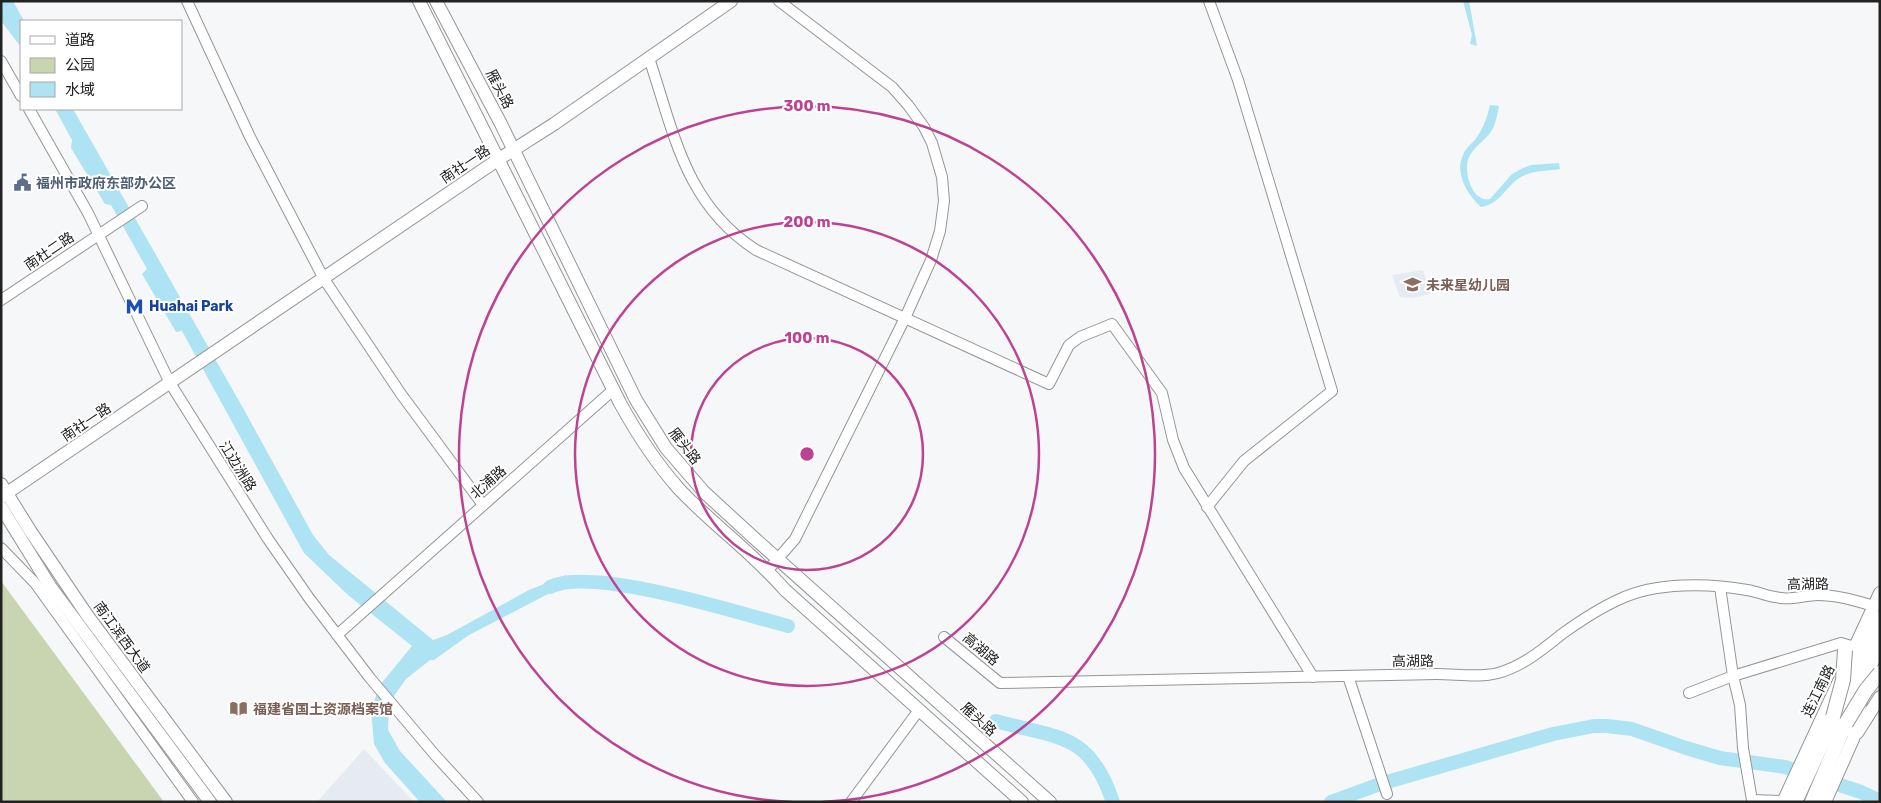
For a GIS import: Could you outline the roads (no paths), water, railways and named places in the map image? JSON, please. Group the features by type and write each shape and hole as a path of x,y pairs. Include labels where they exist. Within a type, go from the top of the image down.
{"highway":[{"path":"1795,802 1877,612"},
{"path":"1812,802 1880,642"},
{"path":"1833,717 1850,649"},
{"path":"1846,723 1866,690 1880,673"}],"main road":[{"path":"419,1 613,390 637,433 654,457 680,489 768,570 785,590 1022,802"},
{"name":"雁头路","path":"436,1 514,150 623,375 650,425 671,454 694,482 1050,802"},
{"name":"南社一路","path":"3,491 215,353 732,1"},
{"name":"南江滨西大道","path":"3,491 87,615 226,802"},
{"name":"南江滨西大道","path":"1,507 50,586 210,802"},
{"name":"连江南路","path":"1783,802 1850,649 1877,612 1880,593"},
{"path":"1853,739 1861,699 1880,658"},
{"path":"1827,799 1853,739 1880,697"}],"street":[{"path":"188,1 250,137 324,279 405,401 483,505"},
{"path":"768,570 795,539 905,318 927,271 943,217 944,201 942,178 932,143 919,119 892,87 779,1"},
{"path":"1208,506 1244,461 1332,391 1238,80 1209,1"},
{"path":"649,58 689,175 706,203 725,226 761,253 1049,384 1070,345 1080,337 1112,324 1162,393 1177,454 1184,468 1312,677"},
{"path":"1,61 20,94"},
{"name":"江边洲路","path":"30,110 98,234 170,383 288,569 337,635 404,719 478,802"},
{"name":"南杜二路","path":"1,300 142,206"},
{"name":"北浦路","path":"337,635 613,390"},
{"path":"1,548 35,583 193,802"},
{"name":"高湖路","path":"944,637 1000,683 1437,674 1484,675 1498,673 1526,661 1583,619 1604,607 1632,594 1665,586 1720,587 1786,598 1826,595 1854,600 1877,612"},
{"path":"1720,587 1733,676 1740,705 1743,748 1752,800 1783,802"},
{"path":"1689,693 1733,676 1841,643 1850,649"},
{"path":"1348,676 1387,794"},
{"path":"851,802 919,710"}],"water":[{"path":"1,1 13,1 23,20 20,20 20,46 1,21"},
{"path":"1463,1 1469,1 1477,46 1470,44 1472,35"},
{"path":"1490,105 1499,106 1494,127 1471,153 1467,162 1470,184 1478,196 1483,199 1490,199 1512,174 1531,165 1559,163 1560,169 1529,173 1519,178 1494,202 1481,207 1467,190 1460,169 1465,151 1475,140 1482,128"},
{"path":"56,110 74,110 313,535 329,555 433,640 447,635 529,590 566,575 570,587 552,592 469,635 434,660 430,660 406,679 389,703 388,730 400,751 447,802 420,802 385,763 374,744 371,710 380,685 412,646 348,595 304,553 182,331 176,332 142,274 147,269 111,205 105,204 71,148 72,140"}],"waterway":[{"path":"550,587 571,582 598,582 631,587 702,602 788,626"},
{"path":"996,721 1054,736 1082,750 1093,762 1104,779 1113,802"},
{"path":"1331,802 1380,784 1553,734 1594,726 1632,729 1720,758 1785,767 1861,792 1880,801"}],"place":[{"name":"福州市政府东部办公区","path":"22,183"},
{"name":"未来星幼儿园","path":"1412,285"},
{"name":"Huahai Park","path":"135,306"},
{"name":"福建省国土资源档案馆","path":"239,709"}]}
